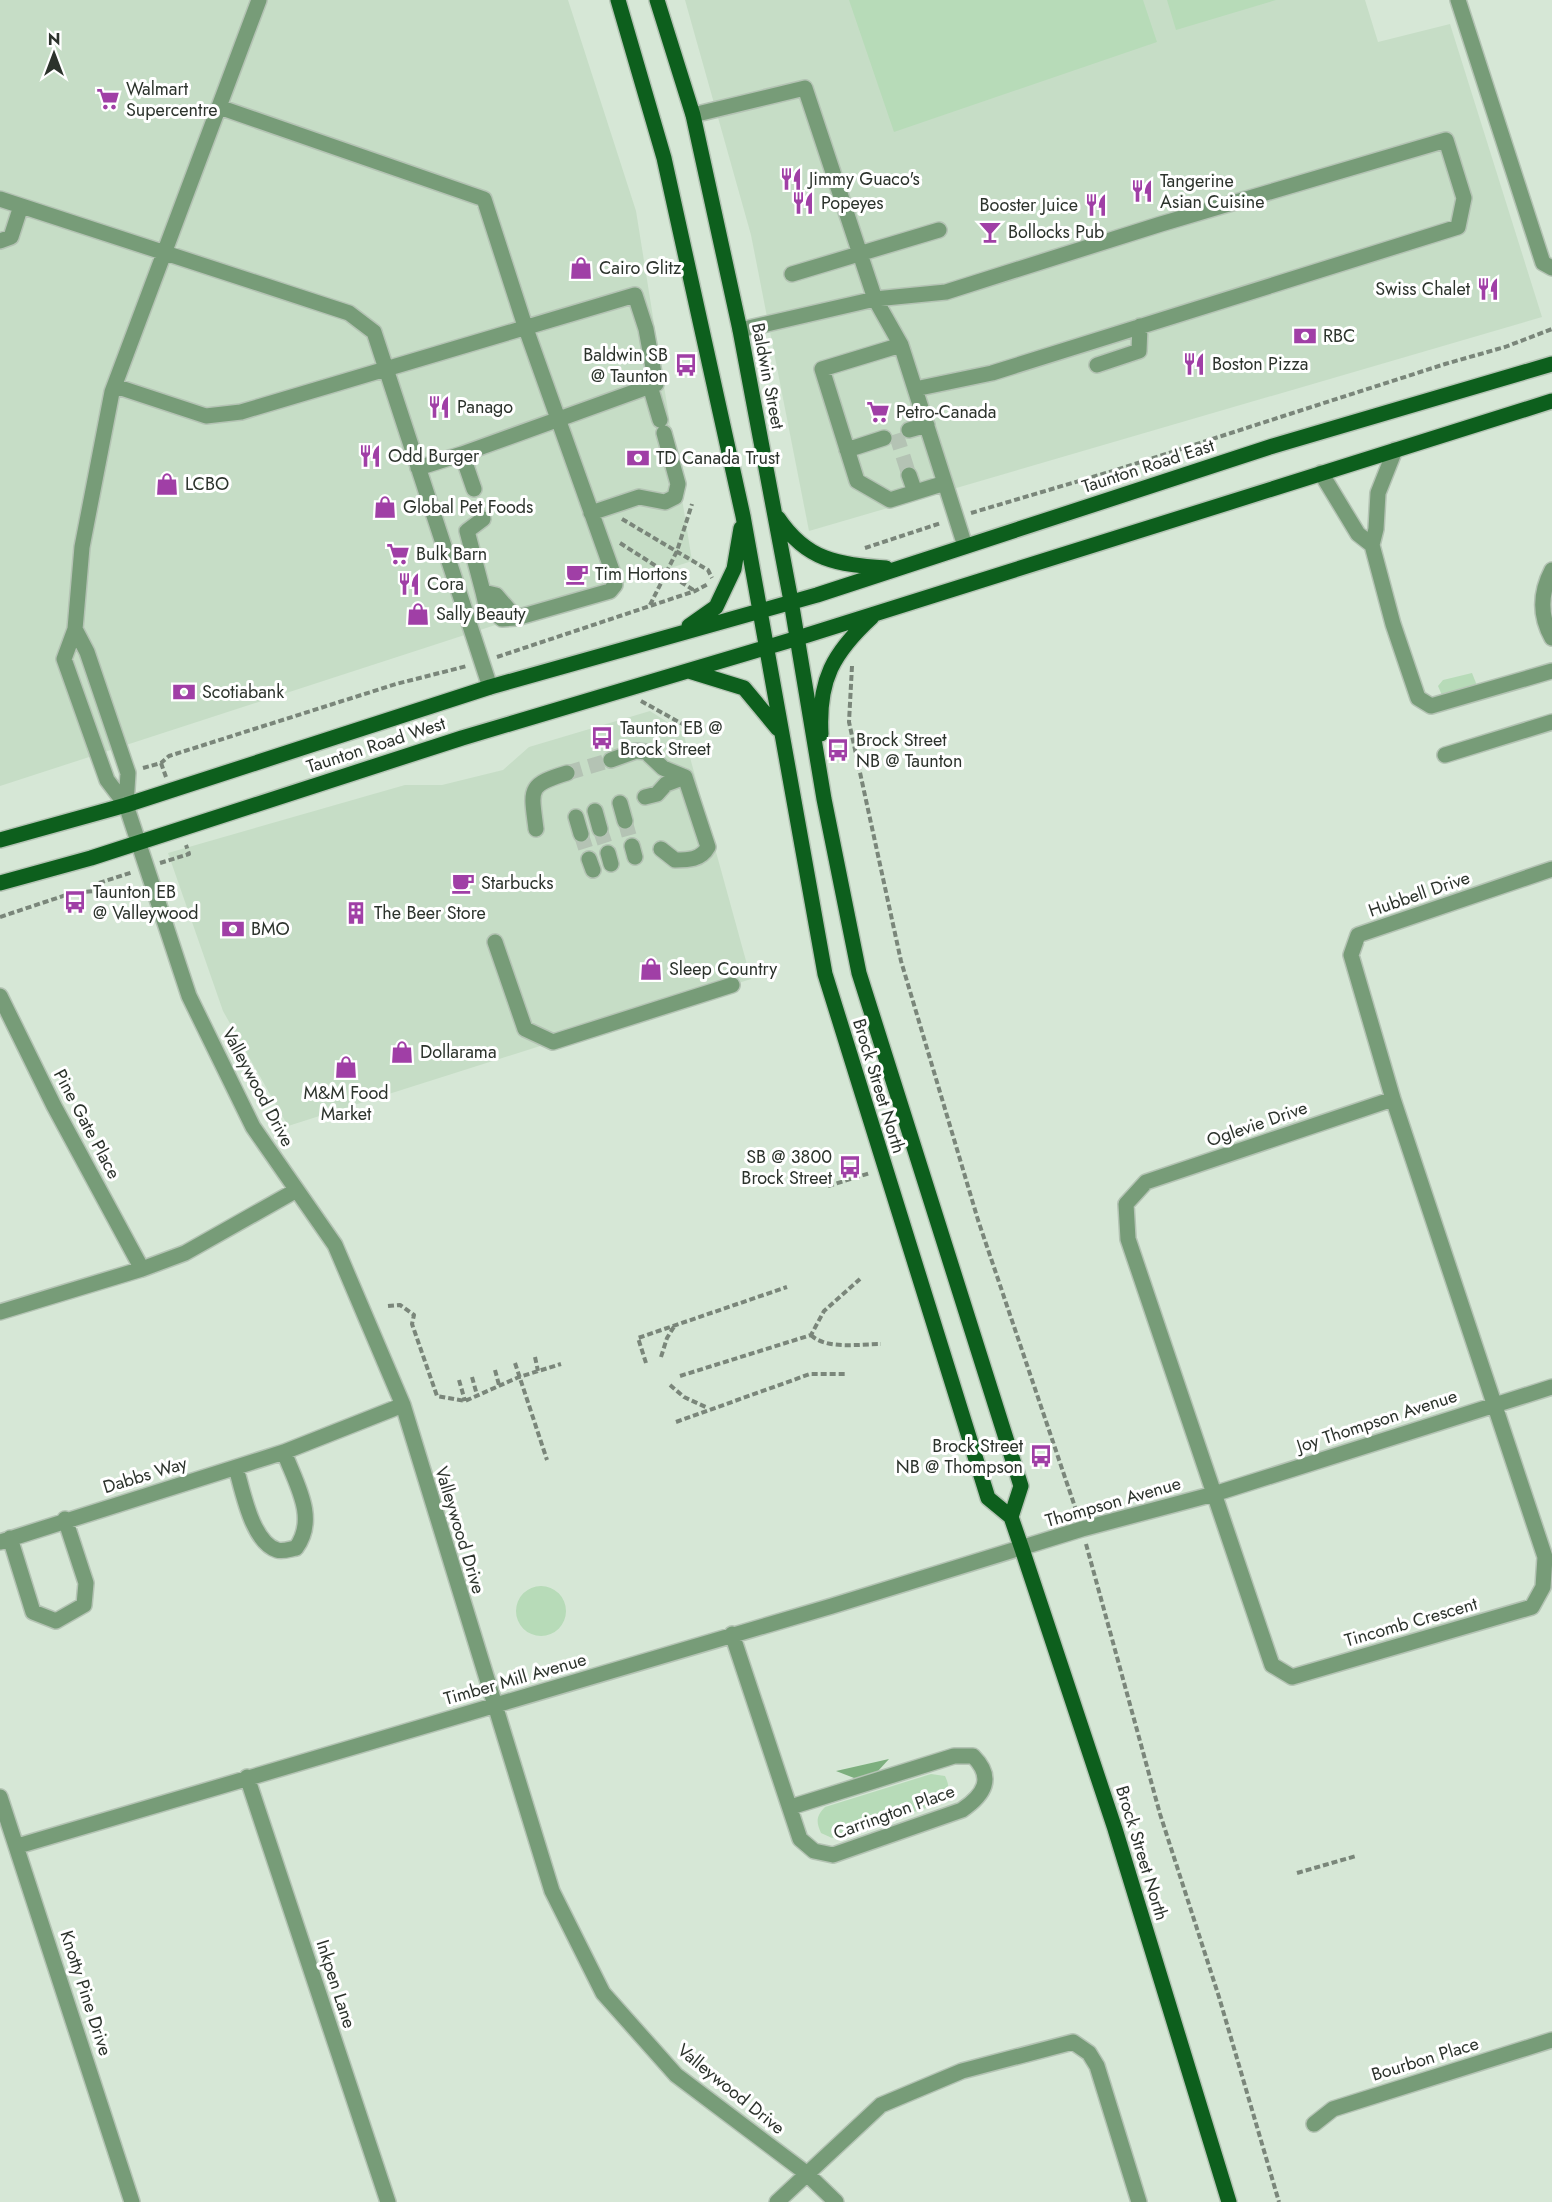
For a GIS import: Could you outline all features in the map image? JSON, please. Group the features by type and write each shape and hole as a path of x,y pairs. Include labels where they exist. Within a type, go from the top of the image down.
{"main road":[{"path":"618,0 664,158 743,516 765,647 1552,401"},
{"name":"Baldwin Street","path":"657,0 693,115 740,330 798,638 824,799"},
{"name":"Taunton Road East","path":"758,610 893,569 1273,446 1552,364"},
{"path":"773,510 791,537 816,555 857,566 893,569"},
{"path":"680,633 716,607 734,568 743,516"},
{"name":"Taunton Road West","path":"0,840 126,805 490,687 758,610"},
{"path":"824,799 819,710 824,680 836,655 876,613"},
{"name":"Taunton Road West","path":"0,883 137,844 440,745 765,647"},
{"name":"Brock Street North","path":"765,647 825,974 883,1168 988,1498 1011,1517 1022,1549 1115,1829 1229,2202"},
{"path":"689,671 744,688 781,732"},
{"name":"Brock Street North","path":"824,799 859,973 1021,1486 1011,1517"}],"street":[{"path":"126,805 107,780 64,659 75,629 82,548 115,386 260,0"},
{"path":"1458,0 1543,264 1552,268"},
{"path":"693,115 805,88 875,299 901,345 965,546"},
{"path":"219,106 484,199 525,326 561,419 614,576 615,585 610,591 516,618 496,595 483,592 467,531 483,519"},
{"path":"740,330 875,299 946,292 1152,227 1446,140 1464,198 1458,227 984,375 915,388"},
{"path":"0,199 349,313 374,332 490,687"},
{"path":"0,241 11,237 21,206"},
{"path":"792,274 939,230"},
{"path":"115,386 207,416 241,412 635,295 646,329 656,384 418,468"},
{"path":"1097,365 1139,351 1140,326"},
{"path":"901,345 822,369 847,450 857,481 890,500 945,483"},
{"path":"591,513 639,497 665,502 675,497 678,484 650,386"},
{"path":"909,430 927,425"},
{"path":"847,450 884,438"},
{"path":"1395,450 1378,493 1376,529 1372,545 1393,624 1418,698 1431,706 1552,671"},
{"path":"462,454 474,489"},
{"path":"1321,473 1358,534 1372,545"},
{"path":"909,475 915,492"},
{"path":"1552,570 1542,589 1545,625 1552,639"},
{"path":"75,629 87,652 128,773 126,805"},
{"path":"1445,754 1552,722"},
{"path":"612,760 636,751 646,752 663,768 685,777 708,847 704,853 691,860 675,860 661,849"},
{"path":"536,829 532,800 535,788 540,781 567,773"},
{"path":"645,797 657,794 666,784 685,777"},
{"path":"621,803 625,820"},
{"name":"Valleywood Drive","path":"126,805 144,867 189,996 253,1127 295,1191 335,1245 403,1405 493,1706 552,1891 603,1993 676,2075 806,2173 836,2202"},
{"path":"595,811 600,828"},
{"path":"576,817 581,834"},
{"name":"Hubbell Drive","path":"1393,1099 1351,955 1358,935 1552,869"},
{"path":"495,942 525,1029 553,1042 732,986"},
{"name":"Pine Gate Place","path":"0,996 54,1106 142,1269"},
{"path":"1393,1099 1495,1404"},
{"name":"Oglevie Drive","path":"1214,1494 1128,1239 1126,1204 1146,1182 1393,1099"},
{"path":"0,1312 142,1269 185,1253 295,1191"},
{"name":"Joy Thompson Avenue","path":"1214,1494 1552,1387"},
{"name":"Tincomb Crescent","path":"1214,1494 1272,1665 1292,1677 1532,1607 1544,1587 1545,1557 1495,1404"},
{"name":"Dabbs Way","path":"65,1519 86,1583 84,1605 56,1621 33,1612 5,1540 65,1519 284,1452 403,1405"},
{"path":"236,1468 256,1532 266,1545 280,1551 296,1548 303,1538 307,1522 284,1452"},
{"name":"Thompson Avenue","path":"1022,1549 1082,1529 1214,1494"},
{"name":"Timber Mill Avenue","path":"18,1846 1022,1549"},
{"name":"Carrington Place","path":"732,1634 800,1839 814,1851 833,1855 962,1810 980,1797 985,1784 983,1765 973,1756 954,1756 791,1807"},
{"name":"Inkpen Lane","path":"247,1777 388,2202"},
{"name":"Knotty Pine Drive","path":"0,1797 18,1846 132,2202"},
{"name":"Bourbon Place","path":"1314,2124 1333,2109 1552,2040"},
{"path":"777,2202 881,2105 962,2071 1072,2042 1089,2053 1097,2066 1139,2202"}],"path":[{"path":"856,551 1505,347 1552,330"},
{"path":"650,606 677,551 693,500"},
{"path":"128,773 161,763 169,756 396,684 481,663 695,591 715,580 708,570 621,519"},
{"path":"599,531 695,591"},
{"path":"852,658 849,722 901,961 978,1220 1082,1529 1160,1814 1219,1997 1279,2202"},
{"path":"622,690 704,736"},
{"path":"0,917 72,893 95,891 99,883 189,854 183,829"},
{"path":"828,1186 883,1168"},
{"path":"680,1376 811,1335 824,1311 860,1279"},
{"path":"646,1363 639,1338 787,1287"},
{"path":"388,1306 400,1305 414,1315 412,1324 437,1396 465,1401 519,1377 561,1364"},
{"path":"661,1357 667,1338 675,1325"},
{"path":"811,1335 815,1339 836,1344 881,1344"},
{"path":"535,1357 538,1371"},
{"path":"515,1363 519,1377 524,1384 547,1460"},
{"path":"495,1370 499,1385"},
{"path":"676,1422 709,1408 810,1374 846,1374"},
{"path":"472,1377 477,1395"},
{"path":"459,1380 465,1401"},
{"path":"670,1385 684,1397 709,1408"},
{"path":"1297,1873 1356,1857"}],"shaded area":[{"path":"0,0 568,0 636,211 692,561 0,786"},
{"path":"685,0 1365,0 1378,42 1450,24 1542,317 809,531 751,235"},
{"path":"849,0 1143,0 1157,42 894,132"},
{"path":"1167,0 1276,0 1176,30"},
{"path":"1472,673 1478,688 1444,700 1438,686 1443,680"},
{"path":"650,711 683,732 751,979 288,1126 223,1011 168,853 405,785 442,785 503,770 529,747"},
{"path":"541,1586 559,1593 566,1611 559,1629 541,1636 523,1629 516,1611 523,1593"},
{"path":"889,1759 867,1783 836,1771"},
{"path":"931,1774 945,1776 947,1780 948,1793 942,1803 832,1838 821,1833 818,1819 825,1807"}],"tunnel":[{"path":"896,434 909,475"},
{"path":"567,773 611,760"},
{"path":"625,821 632,846"},
{"path":"600,829 608,853"},
{"path":"581,834 589,859"}],"place":[{"name":"Walmart Supercentre","path":"108,99"},
{"name":"Jimmy Guaco's","path":"791,179"},
{"name":"Tangerine Asian Cuisine","path":"1142,191"},
{"name":"Popeyes","path":"803,203"},
{"name":"Booster Juice","path":"1096,205"},
{"name":"Bollocks Pub","path":"990,232"},
{"name":"Cairo Glitz","path":"581,268"},
{"name":"Swiss Chalet","path":"1488,289"},
{"name":"RBC","path":"1305,336"},
{"name":"Boston Pizza","path":"1194,364"},
{"name":"Baldwin SB @ Taunton","path":"686,365"},
{"name":"Panago","path":"439,407"},
{"name":"Petro-Canada","path":"878,412"},
{"name":"Odd Burger","path":"370,456"},
{"name":"TD Canada Trust","path":"638,458"},
{"name":"LCBO","path":"167,484"},
{"name":"Global Pet Foods","path":"385,507"},
{"name":"Bulk Barn","path":"398,554"},
{"name":"Tim Hortons","path":"577,574"},
{"name":"Cora","path":"409,584"},
{"name":"Sally Beauty","path":"418,614"},
{"name":"Scotiabank","path":"184,692"},
{"name":"Taunton EB @ Brock Street","path":"602,738"},
{"name":"Brock Street NB @ Taunton","path":"838,750"},
{"name":"Starbucks","path":"463,883"},
{"name":"Taunton EB @ Valleywood","path":"75,902"},
{"name":"The Beer Store","path":"356,913"},
{"name":"BMO","path":"233,929"},
{"name":"Sleep Country","path":"651,969"},
{"name":"Dollarama","path":"402,1052"},
{"name":"M&M Food Market","path":"346,1067"},
{"name":"SB @ 3800 Brock Street","path":"850,1167"},
{"name":"Brock Street NB @ Thompson","path":"1041,1456"}]}
